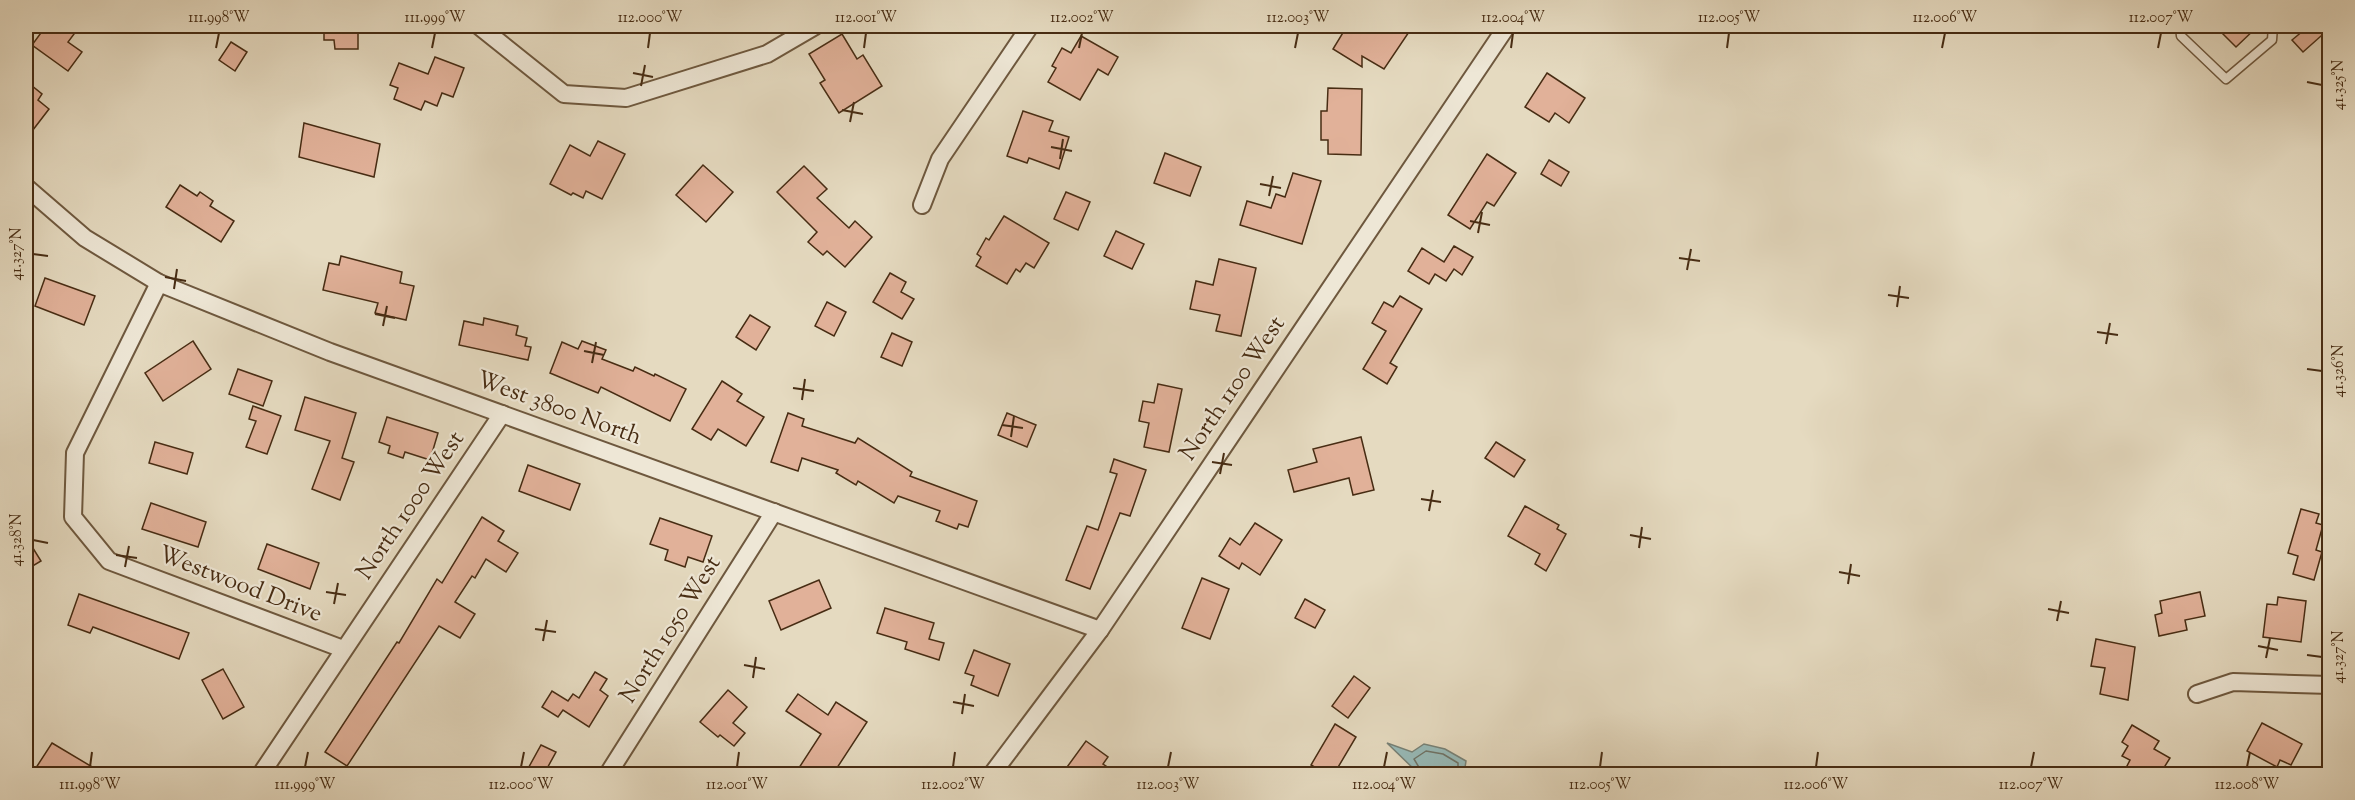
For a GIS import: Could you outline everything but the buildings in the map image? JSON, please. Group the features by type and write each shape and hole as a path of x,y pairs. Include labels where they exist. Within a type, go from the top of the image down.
{"street":[{"path":"479,26 564,94 626,98 767,54 815,26"},
{"path":"922,205 940,159 1030,26"},
{"name":"North 1100 West","path":"992,774 1100,630 1507,26"},
{"name":"West 3800 North","path":"26,187 85,238 159,283 330,352 1100,630"},
{"name":"Westwood Drive","path":"159,283 75,453 73,517 109,561 343,649"},
{"name":"North 1000 West","path":"261,774 502,414"},
{"name":"North 1050 West","path":"608,774 774,512"},
{"path":"2197,694 2233,682 2330,685"}],"lane":[{"path":"2180,26 2181,36 2226,79 2272,40 2273,26"}],"water":[{"path":"1387,743 1412,752 1424,744 1445,749 1466,761 1464,774 1419,774"}]}
